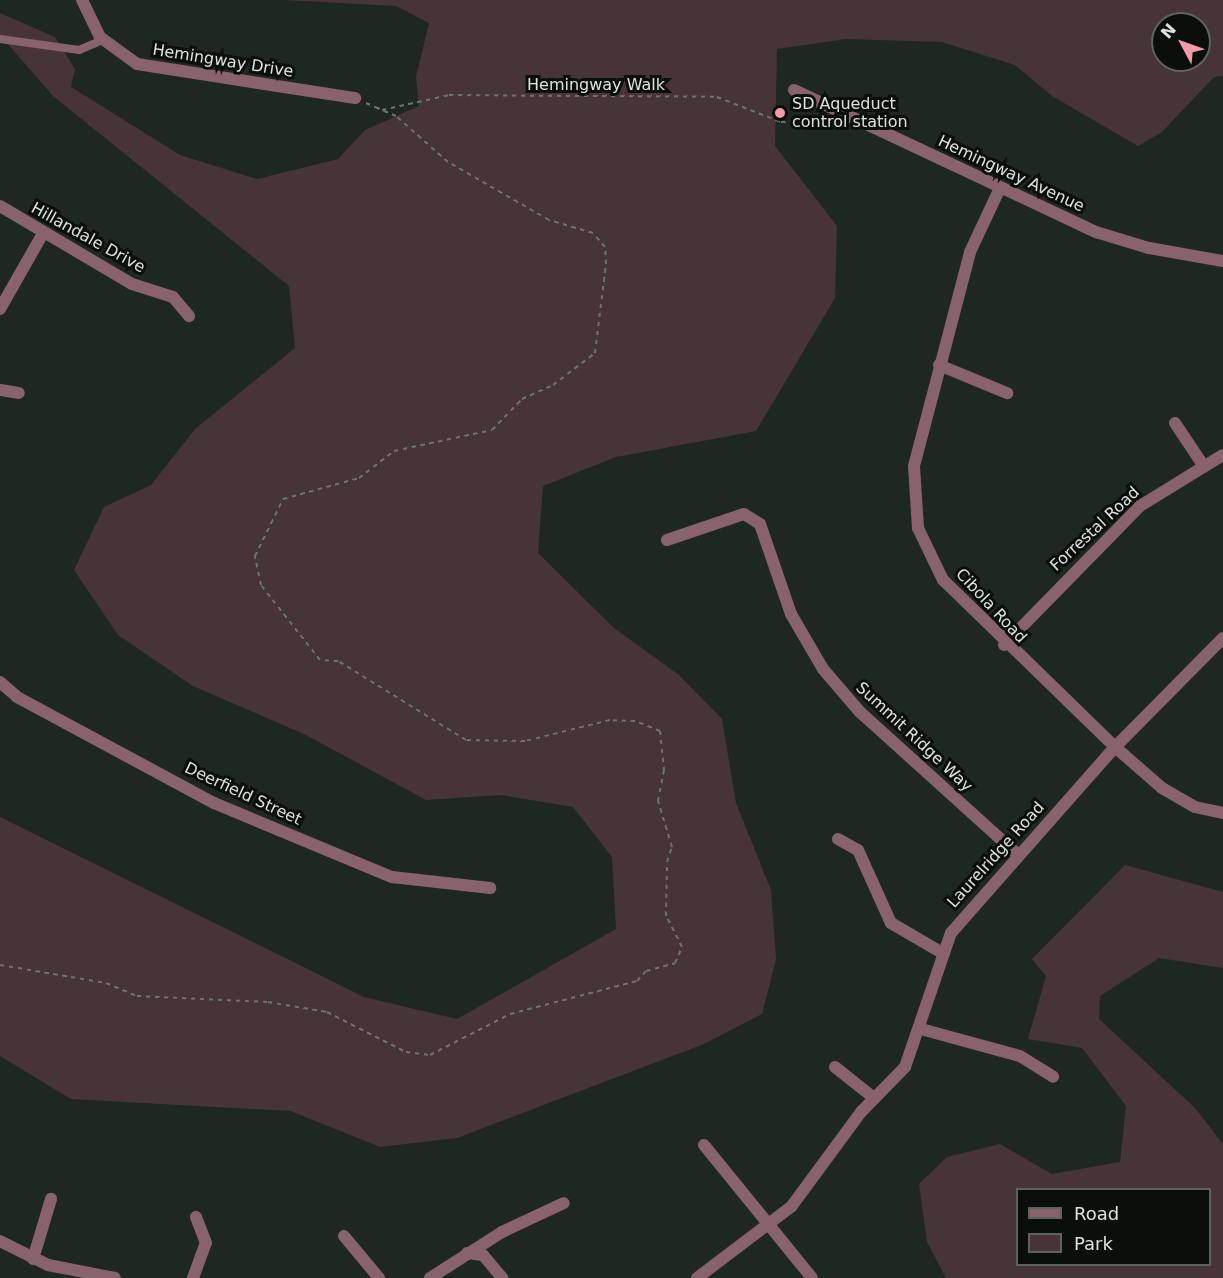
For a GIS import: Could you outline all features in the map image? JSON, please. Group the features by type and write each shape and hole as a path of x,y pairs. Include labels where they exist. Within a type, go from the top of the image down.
{"street":[{"name":"Hemingway Drive","path":"82,0 102,40 136,64 355,98"},
{"name":"Hemingway Avenue","path":"794,90 830,111 999,190 1107,235 1223,261"},
{"name":"Cibola Road","path":"999,190 970,252 914,466 918,528 942,580 1004,645 1162,788 1195,807 1223,813"},
{"name":"Hillandale Drive","path":"0,206 42,235 132,284 173,297 189,316"},
{"path":"0,309 42,235"},
{"path":"939,365 1007,393"},
{"path":"0,390 19,393"},
{"path":"1175,423 1203,465"},
{"name":"Forrestal Road","path":"1004,645 1140,506 1223,454"},
{"name":"Summit Ridge Way","path":"667,540 744,514 760,524 791,614 823,669 860,712 1018,855"},
{"name":"Laurelridge Road","path":"697,1278 772,1222 817,1177 874,1098 905,1067 921,1029 944,954 964,913 1115,747 1223,638"},
{"name":"Deerfield Street","path":"0,682 17,697 214,803 392,877 490,888"},
{"path":"838,839 858,850 891,923 944,954"},
{"path":"921,1029 1020,1056 1053,1077"},
{"path":"836,1067 874,1098"},
{"path":"704,1145 772,1222 812,1278"},
{"path":"33,1259 51,1199"},
{"path":"430,1278 465,1254 564,1203"},
{"path":"193,1278 206,1244 196,1217"},
{"path":"345,1236 351,1250 379,1278"},
{"path":"0,1241 33,1259 115,1278"},
{"path":"465,1254 483,1255 502,1278"}],"lane":[{"path":"0,39 79,50 102,40"}],"path":[{"name":"Hemingway Walk","path":"377,108 449,95 622,95 717,97 781,122 825,122 830,111"},
{"path":"0,965 106,983 136,996 268,1002 327,1012 406,1052 430,1055 510,1014 637,981 646,971 675,963 682,947 666,916 667,862 672,847 658,801 664,771 660,731 635,721 610,720 525,741 466,740 338,661 320,660 261,585 255,556 283,499 359,478 394,451 492,430 522,399 553,386 595,353 605,247 593,234 549,220 448,162 396,116 355,98"}],"green space":[{"path":"283,0 1223,0 1223,76 1214,77 1162,132 1138,146 1052,96 1015,65 942,42 846,39 777,49 775,146 837,226 835,298 756,431 616,457 543,486 538,553 614,628 679,675 722,719 736,803 771,890 776,959 762,1014 704,1044 457,1138 380,1147 290,1111 71,1099 0,1056 0,817 364,997 457,1019 616,929 612,857 573,807 501,795 426,800 306,735 193,686 118,635 74,570 104,507 151,485 195,429 295,348 289,286 53,96 0,35 0,13 55,37 75,69 71,87 180,155 257,179 338,159 365,130 419,106 416,77 429,23 396,6"},
{"path":"1125,865 1223,892 1223,968 1159,958 1100,996 1099,1019 1195,1108 1223,1144 1223,1278 946,1278 927,1242 919,1184 947,1157 1000,1144 1052,1174 1120,1162 1126,1106 1082,1048 1028,1039 1046,976 1032,959"}],"place":[{"name":"SD Aqueduct control station","path":"780,113"}]}
